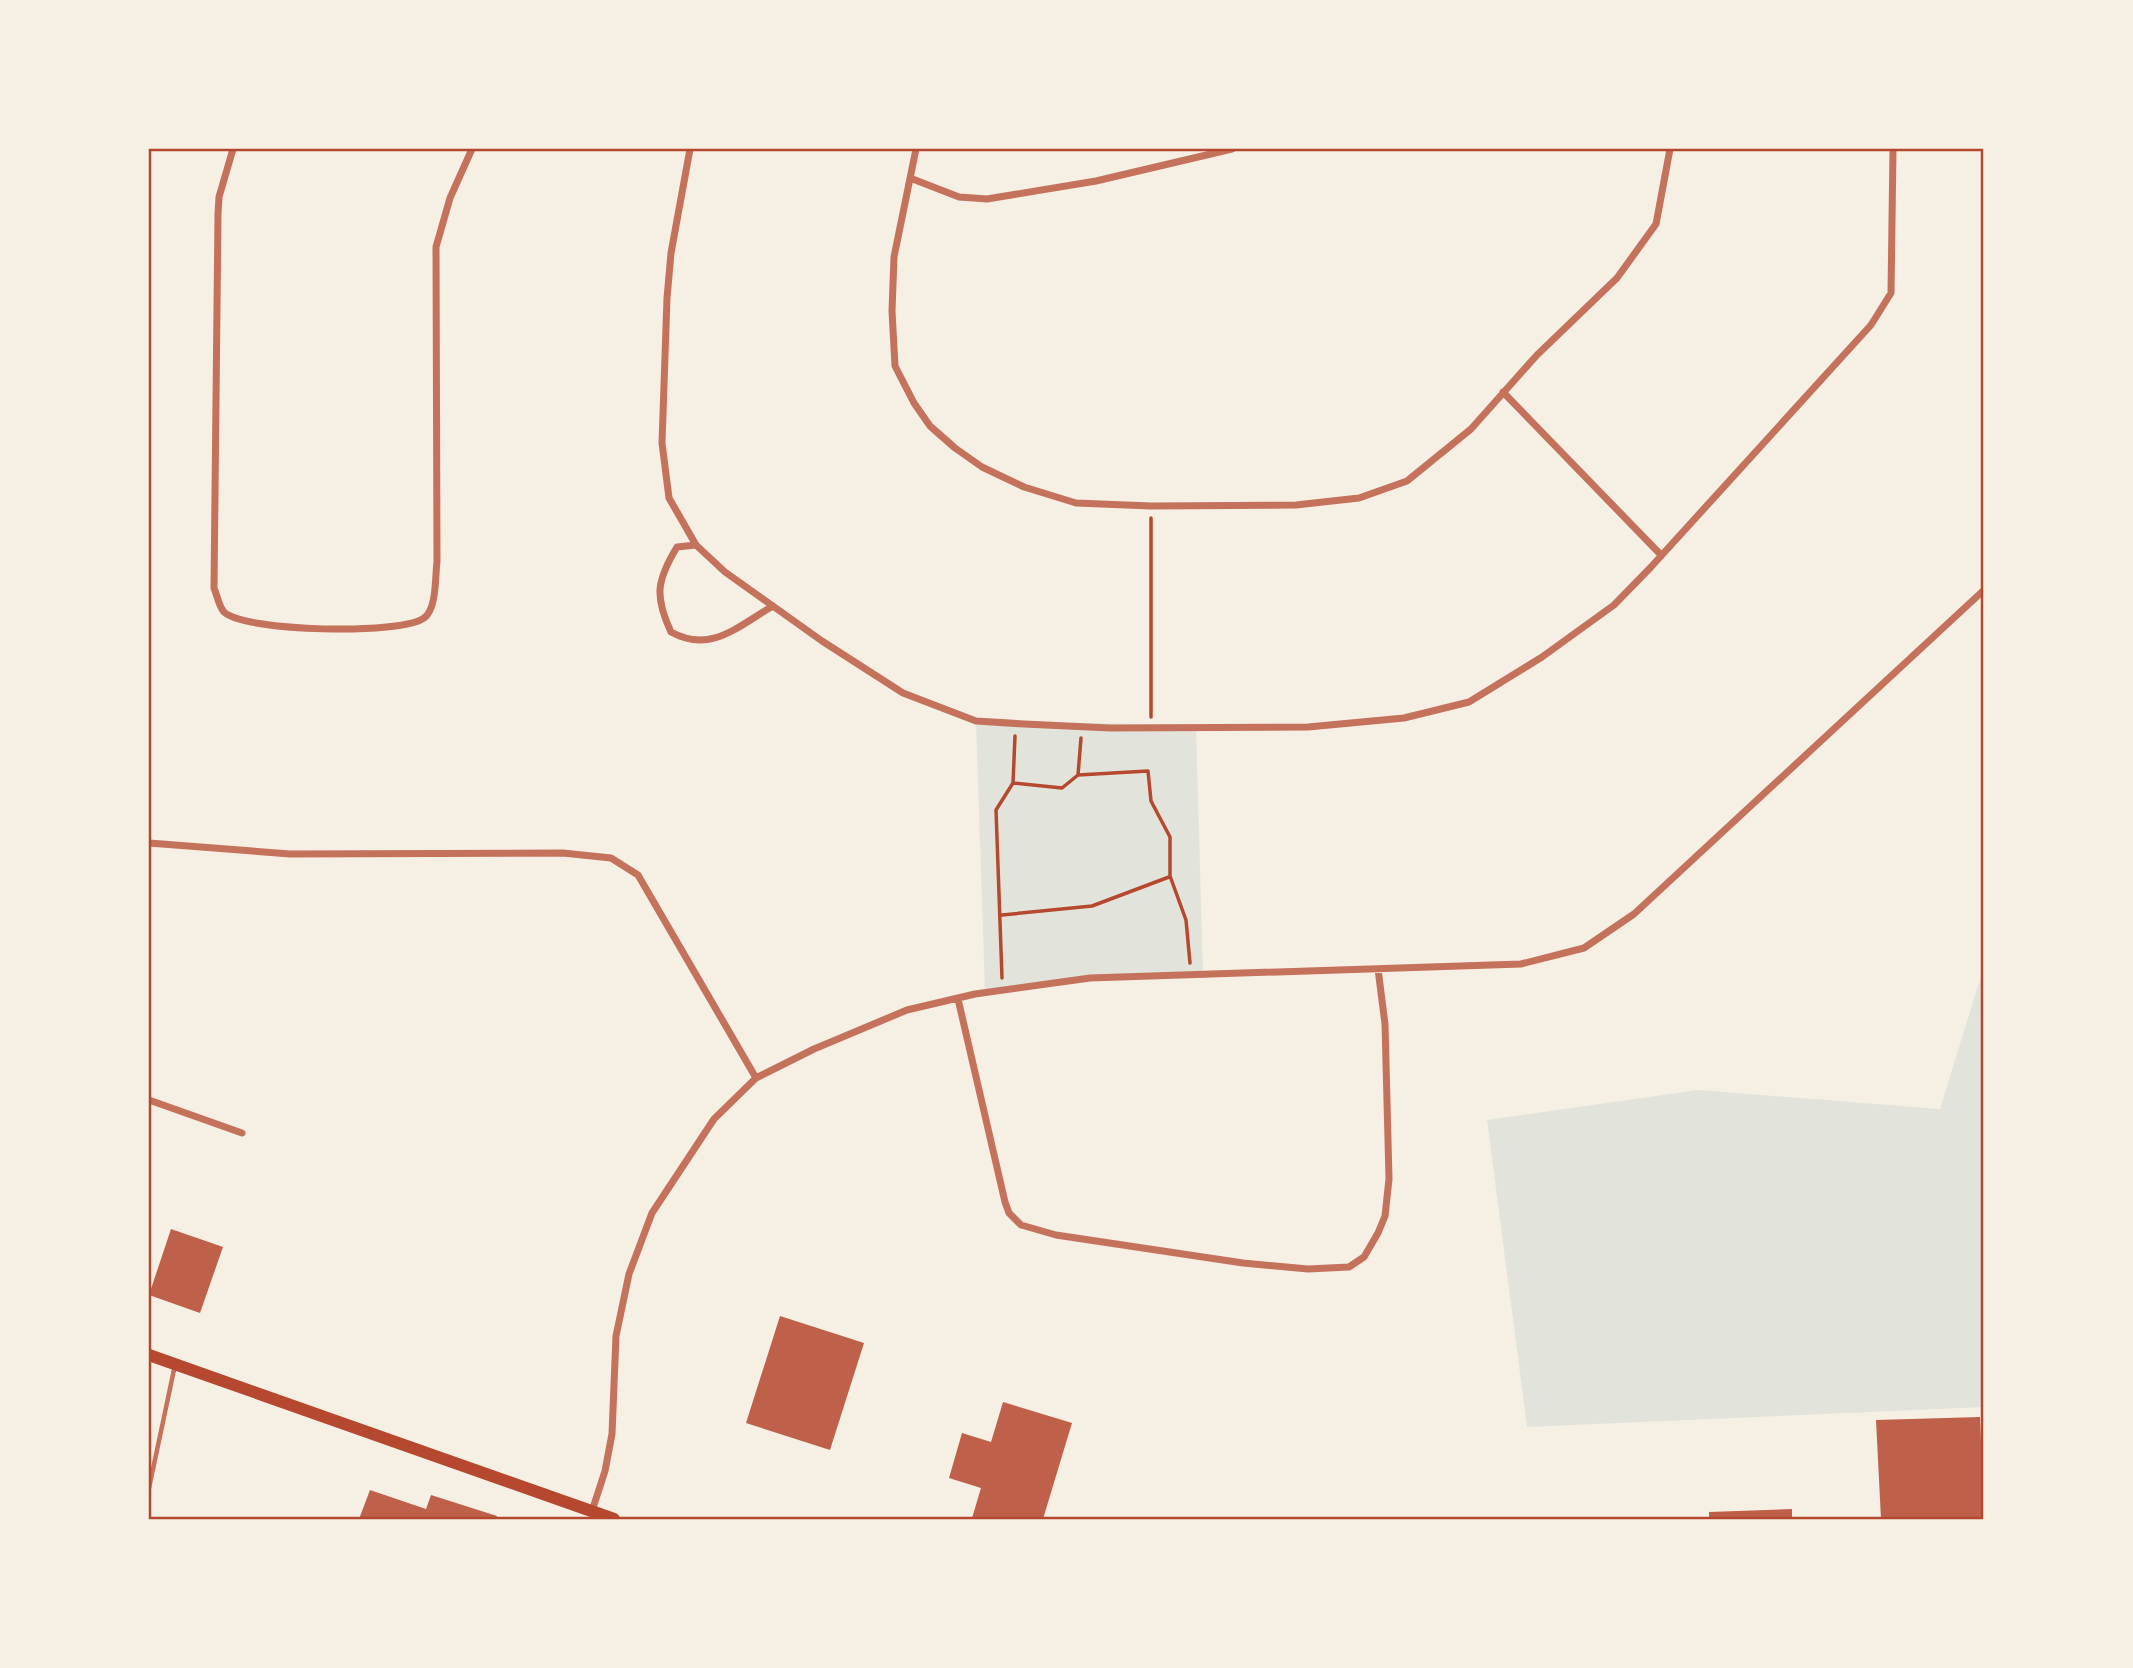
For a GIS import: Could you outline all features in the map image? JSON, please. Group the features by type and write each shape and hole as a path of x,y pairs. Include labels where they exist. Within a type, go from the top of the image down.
{"main road":[{"path":"149,1355 614,1519"}],"street":[{"path":"233,149 218,206 214,588 223,612 235,619 244,623 294,628 389,628 424,619 431,610 437,562 434,420 436,247 450,198 472,149"},
{"path":"690,149 671,253 662,443 669,498 696,545 725,572 822,642 903,693 976,721 1151,727 1308,727 1404,718 1463,705 1542,657 1614,605 1871,325 1891,293 1893,149"},
{"path":"916,149 894,257 893,344 895,366 904,387 930,426 982,467 1047,496 1076,503 1151,506 1296,505 1359,498 1407,481 1471,429 1503,392 1617,278 1656,224 1670,149"},
{"path":"909,178 959,197 987,199 1096,181 1231,149"},
{"path":"1503,392 1661,555"},
{"path":"696,545 677,547 659,583 659,600 671,632 694,643 705,642 726,634 773,606"},
{"path":"592,1511 605,1471 612,1434 616,1336 634,1262 652,1213 714,1119 756,1078 814,1049 907,1010 1003,990 1090,978 1521,964 1584,948 1634,914 1984,590"},
{"path":"149,843 290,854 563,853 611,858 638,875 756,1078"},
{"path":"958,999 1004,1202 1009,1213 1021,1225 1056,1235 1243,1263 1333,1269 1349,1267 1364,1257 1385,1216 1389,1179 1385,1024 1378,969"},
{"path":"149,1100 242,1133"}],"lane":[{"path":"149,1488 175,1364"}],"path":[{"path":"1151,506 1151,727"},
{"path":"1003,990 999,949 1002,915 996,810 1013,783 1016,723"},
{"path":"1078,775 1082,725"},
{"path":"1013,783 1062,788 1078,775 1148,771 1151,801 1170,837 1170,876 1186,920 1191,975"},
{"path":"1002,915 1092,906 1170,876"}],"shaded area":[{"path":"976,721 1196,725 1203,975 1090,978 985,993"},
{"path":"1984,966 1984,1407 1527,1427 1487,1120 1698,1090 1940,1109"}],"building":[{"path":"171,1229 223,1247 200,1313 149,1295"},
{"path":"780,1316 864,1343 830,1450 746,1423"},
{"path":"1003,1402 1072,1423 1043,1519 972,1518 981,1488 949,1478 962,1433 991,1442"},
{"path":"1980,1417 1984,1519 1881,1519 1876,1420"},
{"path":"370,1490 426,1509 431,1495 497,1516 496,1519 359,1519"},
{"path":"1792,1509 1792,1519 1709,1519 1709,1512"}]}
